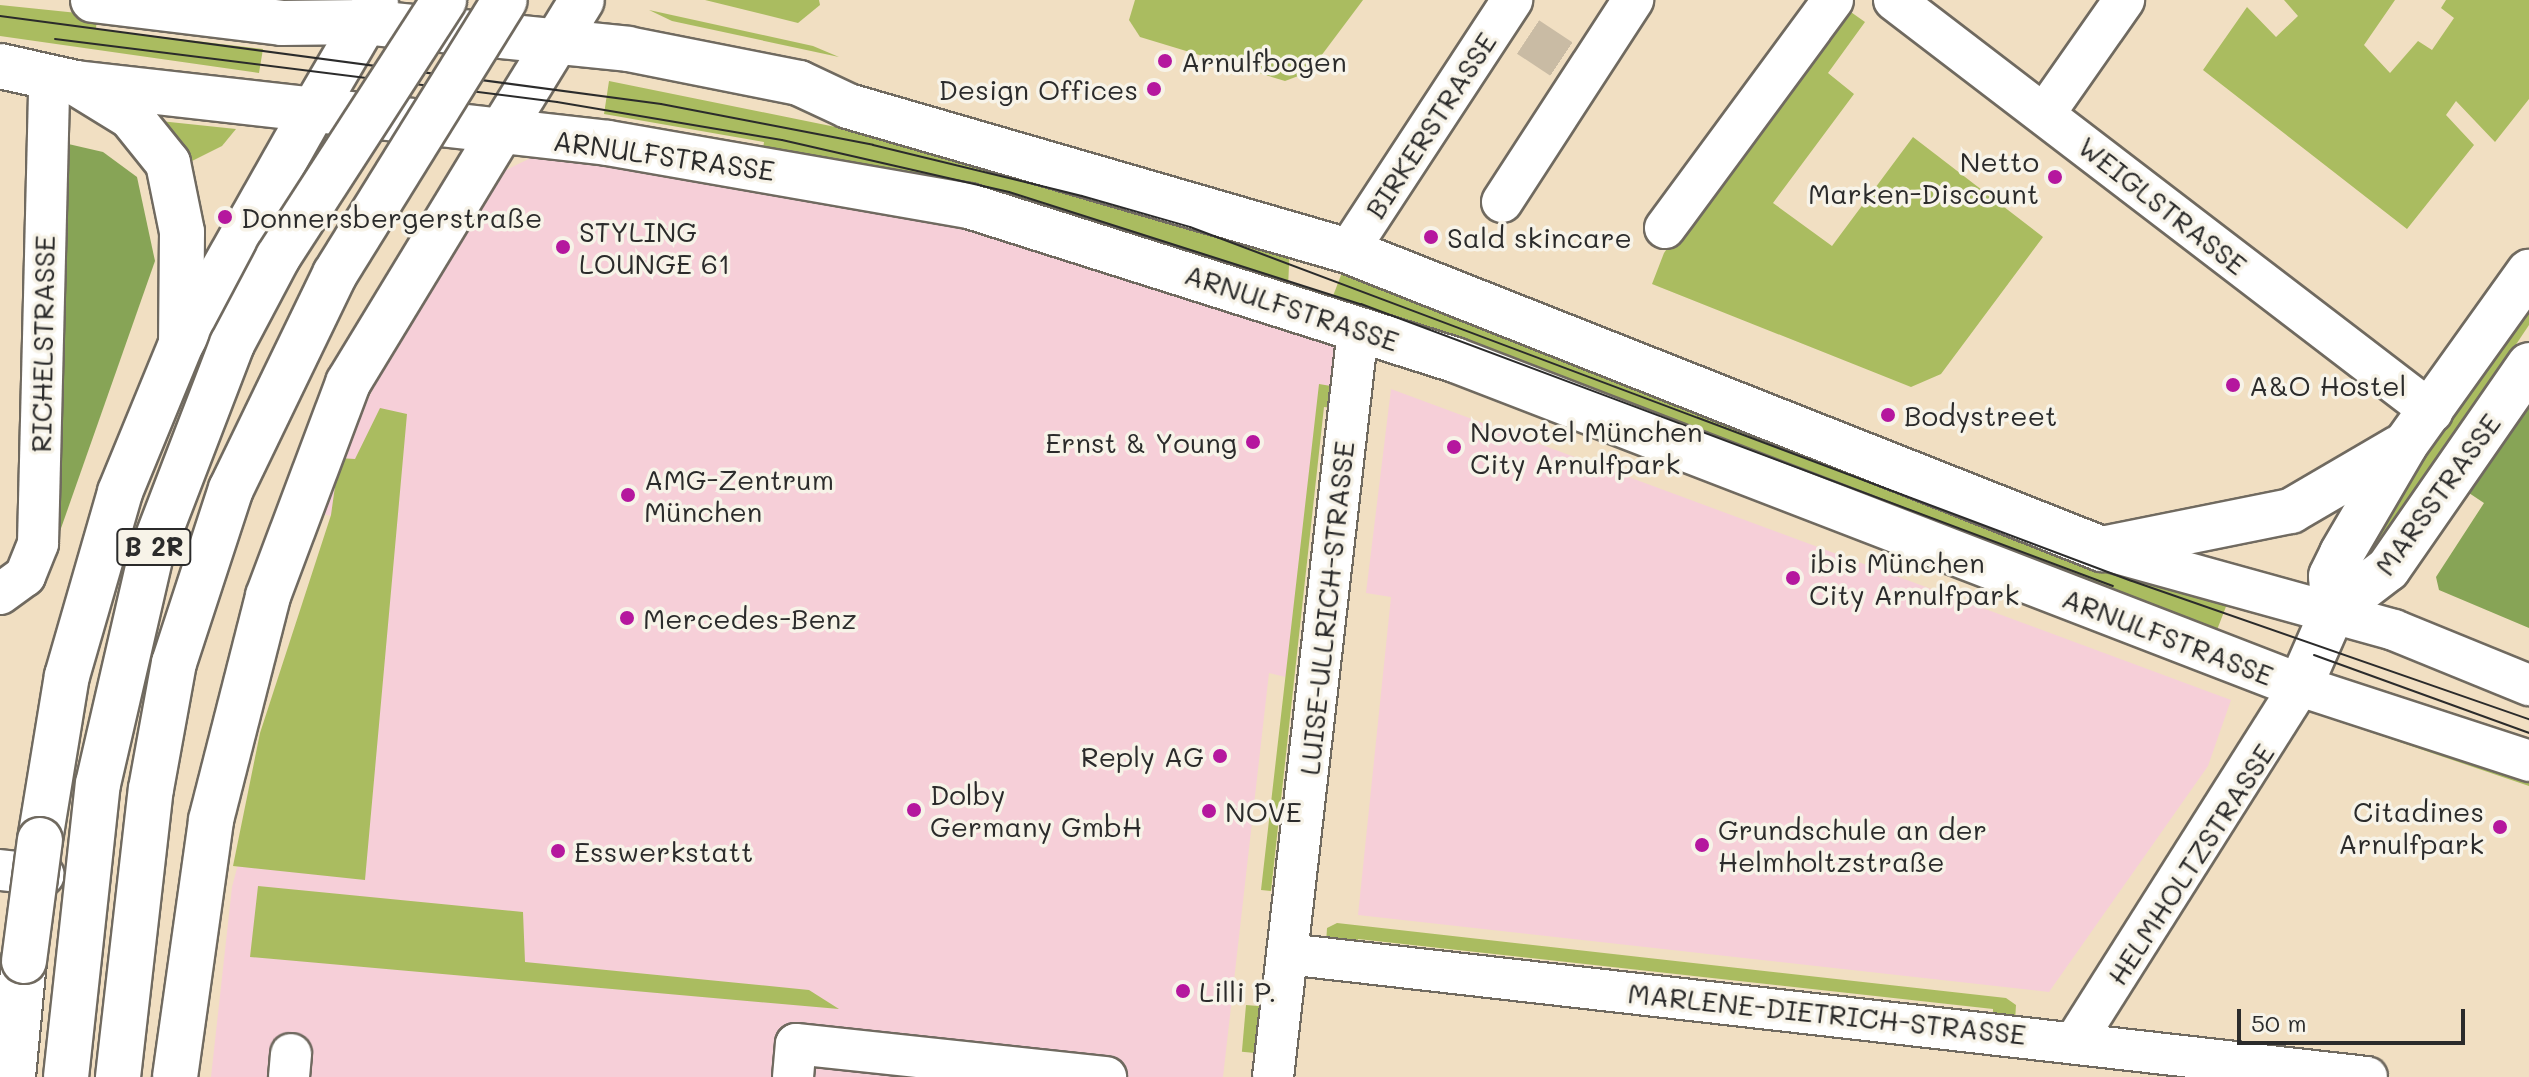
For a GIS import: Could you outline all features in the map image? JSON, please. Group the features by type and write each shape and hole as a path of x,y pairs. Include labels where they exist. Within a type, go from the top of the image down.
{"main road":[{"name":"ARNULFSTRASSE","path":"93,0 282,23 371,11 554,45 628,49 799,83 848,106 1348,251 2102,549"},
{"name":"B 2R","path":"66,1077 98,784 151,555 203,414 265,282 444,0"},
{"name":"B 2R","path":"118,1077 151,789 174,663 231,489 335,274 505,0"},
{"path":"175,1077 205,860 224,754 268,596 348,383 582,0"},
{"path":"13,1077 42,857 87,593 181,344 371,11"},
{"name":"ARNULFSTRASSE","path":"0,66 62,81 499,135 608,143 916,193 1072,234 1455,360 2300,686"},
{"path":"62,81 131,117 168,163 180,209 181,344"},
{"name":"MARSSTRASSE","path":"2300,686 2333,611 2331,576 2405,445 2432,412 2529,272"},
{"name":"MARSSTRASSE","path":"2333,611 2388,569 2529,365"},
{"name":"MARSSTRASSE","path":"2102,549 2291,511 2405,445"}],"street":[{"path":"1502,202 1633,0"},
{"path":"1665,228 1833,0"},
{"name":"WEIGLSTRASSE","path":"1894,0 2432,412"},
{"path":"2045,113 2124,0"},
{"name":"BIRKERSTRASSE","path":"1348,251 1513,19"},
{"name":"RICHELSTRASSE","path":"0,594 25,576 38,543 62,81"},
{"name":"LUISE-ULLRICH-STRASSE","path":"1273,1077 1358,330"},
{"name":"ARNULFSTRASSE","path":"2102,549 2333,611 2529,685"},
{"name":"ARNULFSTRASSE","path":"2300,686 2529,761"},
{"name":"HELMHOLTZSTRASSE","path":"2076,1040 2300,686"},
{"path":"0,870 42,857"},
{"name":"MARLENE-DIETRICH-STRASSE","path":"1287,954 2076,1040 2367,1077"},
{"path":"793,1077 796,1044 1106,1077"}],"shaded area":[{"path":"543,152 900,205 1335,342 1334,408 1324,407 1294,679 1269,673 1223,1077 211,1077 232,887 331,516 312,511 416,303 506,170"},
{"path":"1391,389 2231,700 2208,766 2049,992 1358,915 1391,597 1366,593"}],"green space":[{"path":"705,0 819,0 820,5 798,23"},
{"path":"1135,0 1363,0 1309,72 1285,81 1140,37 1129,20"},
{"path":"2284,0 2395,0 2364,45 2390,73 2418,41 2432,50 2454,18 2441,8 2446,0 2529,0 2529,99 2495,142 2456,101 2446,115 2474,145 2407,229 2203,70 2247,7 2276,37 2298,16"},
{"path":"1838,3 1865,22 1828,73 1854,94 1773,203 1832,246 1913,137 2043,237 1941,374 1911,387 1652,284 1664,253"},
{"path":"0,5 97,15 96,29 263,49 259,73 0,36"},
{"path":"649,10 813,46 839,57 672,21"},
{"path":"609,81 870,134 1290,243 1288,288 762,156 764,142 604,114"},
{"path":"160,121 236,129 222,146 182,166"},
{"path":"64,143 103,152 137,177 155,261 53,551"},
{"path":"1346,262 2228,601 2211,645 1329,306"},
{"path":"2529,297 2529,325 2369,565 2354,562"},
{"path":"1319,384 1337,387 1334,408 1324,407 1271,891 1261,890"},
{"path":"2529,391 2529,628 2439,590 2436,577 2484,503 2463,489"},
{"path":"380,408 407,414 365,880 233,866 260,733 331,515 339,458 355,459"},
{"path":"2365,721 2529,774 2529,786 2361,729"},
{"path":"258,886 523,912 525,962 809,990 839,1009 250,957"},
{"path":"1337,923 2006,998 2016,1005 2015,1021 1993,1019 1993,1009 1358,939 1356,948 1326,944 1327,928"},
{"path":"1246,1005 1267,1007 1263,1054 1242,1052"}],"tunnel":[{"path":"1528,37 1584,74"}],"tram line":[{"path":"0,16 661,104 873,145 1082,196 1190,227 2132,581 2529,719"},
{"path":"55,39 557,102 782,140 1009,192 1361,304 2113,586"},
{"path":"2314,655 2529,733"}],"place":[{"name":"Arnulfbogen","path":"1165,61"},
{"name":"Design Offices","path":"1154,89"},
{"name":"Netto Marken-Discount","path":"2055,177"},
{"name":"Donnersbergerstraße","path":"225,217"},
{"name":"Sald skincare","path":"1431,237"},
{"name":"STYLING LOUNGE 61","path":"563,247"},
{"name":"A&O Hostel","path":"2233,385"},
{"name":"Bodystreet","path":"1888,415"},
{"name":"Ernst & Young","path":"1253,442"},
{"name":"Novotel München City Arnulfpark","path":"1454,447"},
{"name":"AMG-Zentrum München","path":"628,495"},
{"name":"ibis München City Arnulfpark","path":"1793,578"},
{"name":"Mercedes-Benz","path":"627,618"},
{"name":"Reply AG","path":"1220,756"},
{"name":"Dolby Germany GmbH","path":"914,810"},
{"name":"NOVE","path":"1209,811"},
{"name":"Citadines Arnulfpark","path":"2500,827"},
{"name":"Grundschule an der Helmholtzstraße","path":"1702,845"},
{"name":"Esswerkstatt","path":"558,851"},
{"name":"Lilli P.","path":"1183,991"}]}
